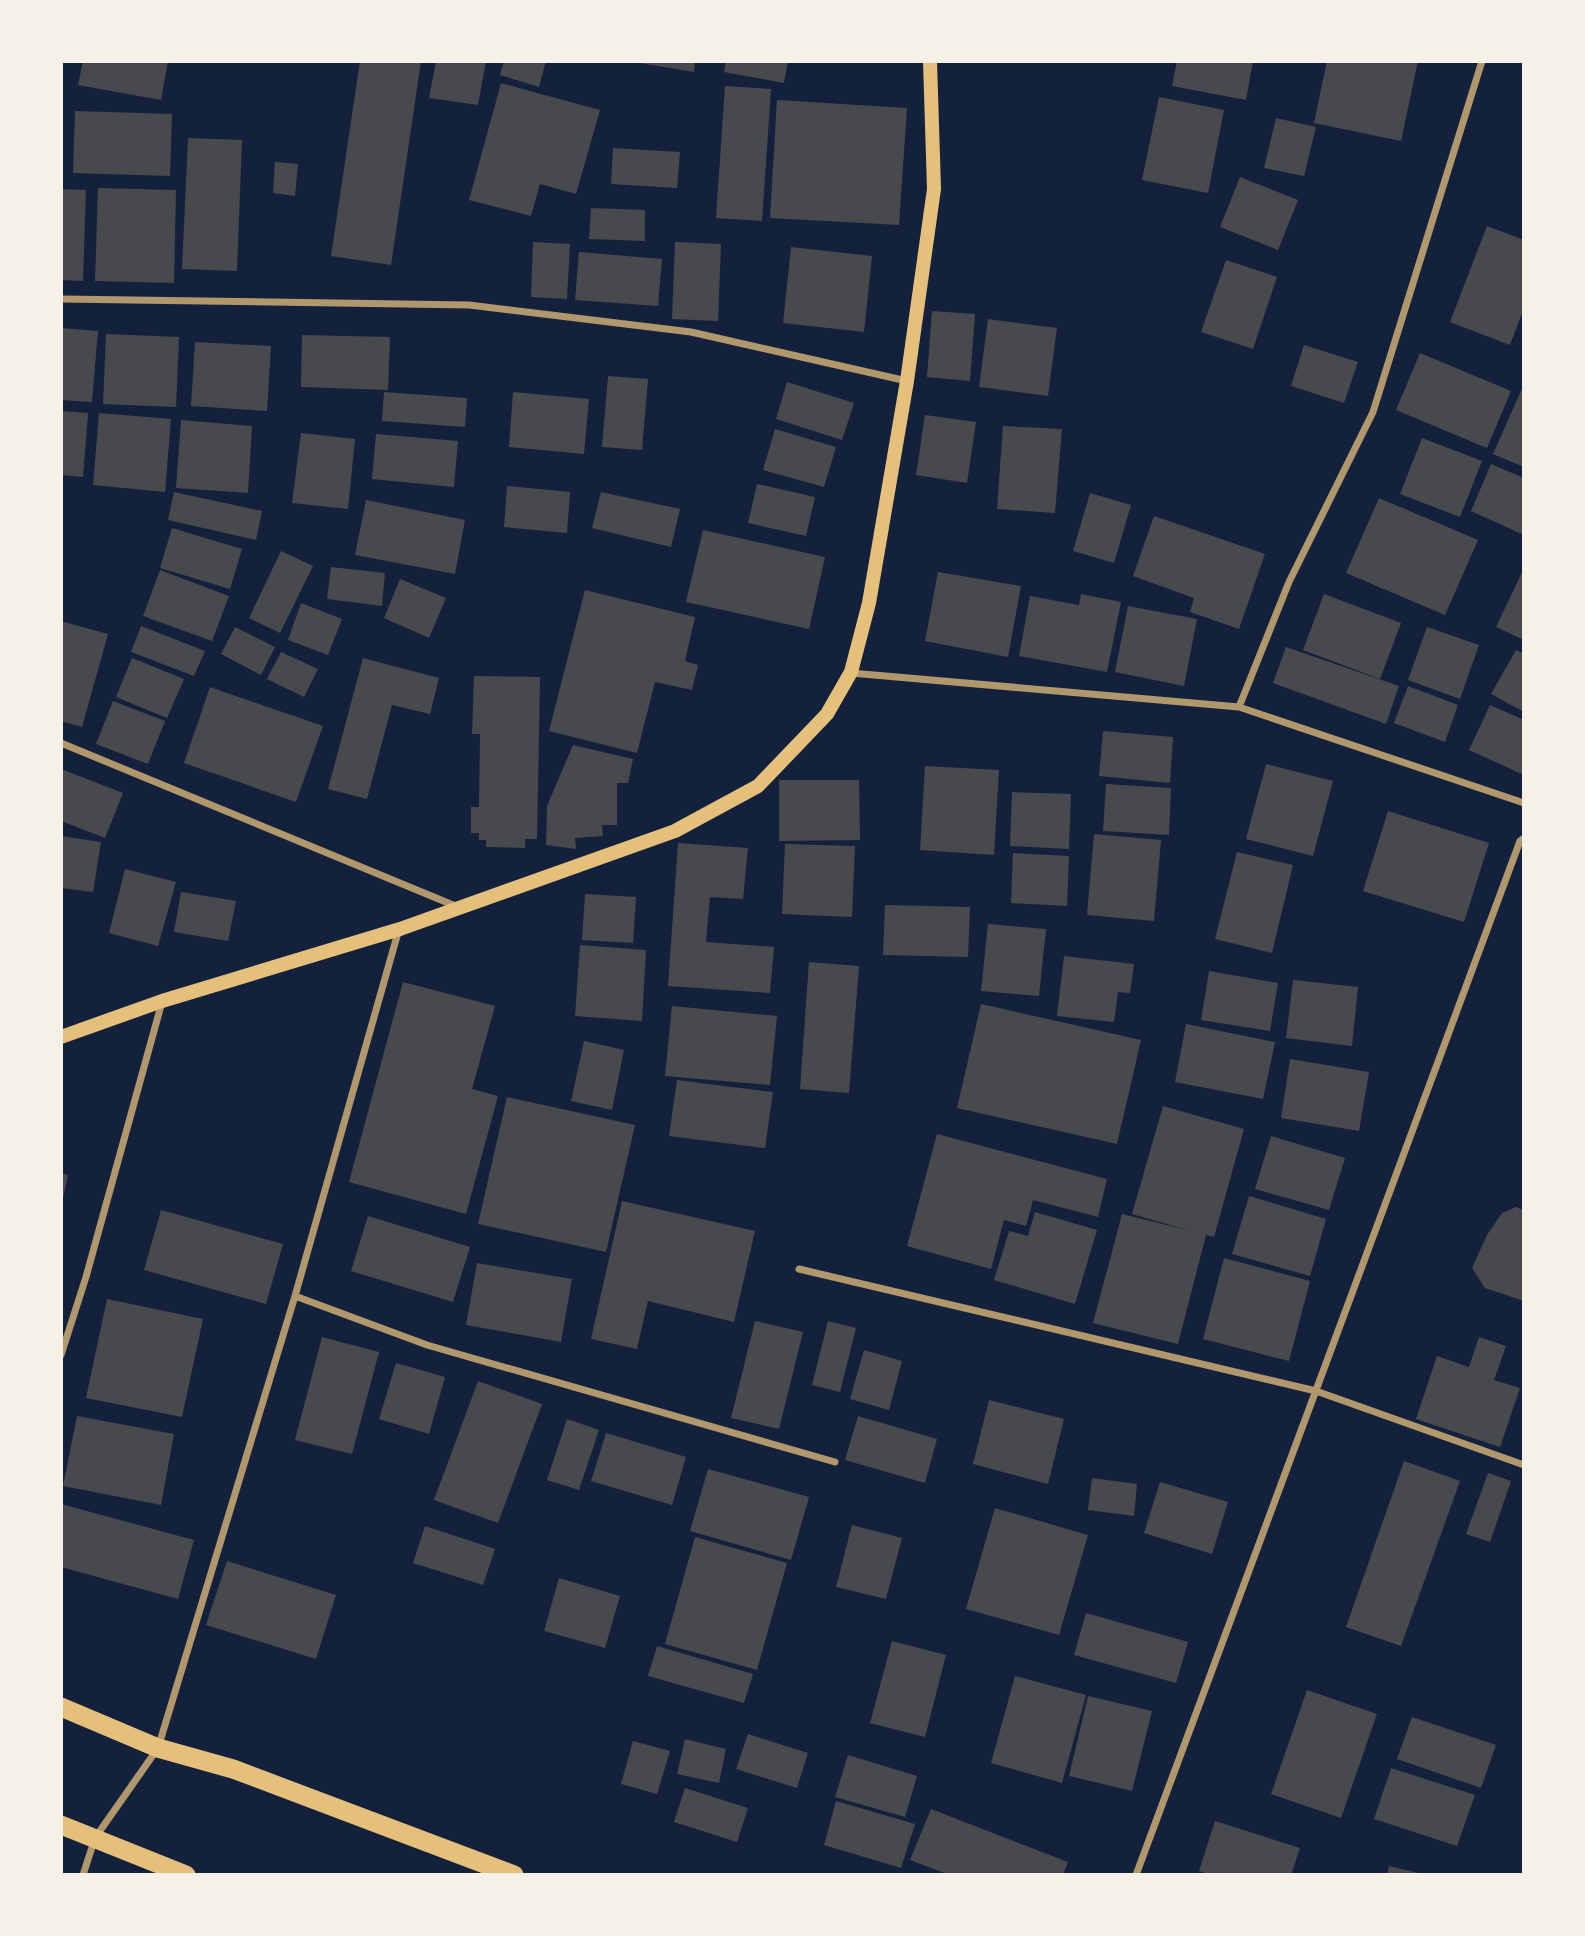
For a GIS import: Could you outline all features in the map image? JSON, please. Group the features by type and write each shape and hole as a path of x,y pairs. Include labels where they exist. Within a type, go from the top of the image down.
{"highway":[{"path":"61,1707 158,1748 233,1769 514,1875"},
{"path":"61,1825 186,1875"}],"main road":[{"path":"61,1037 162,1001 400,929 675,831 758,786 827,714 850,673 869,603 907,381 934,189 930,61"}],"street":[{"path":"1239,707 1289,582 1373,412 1482,61"},
{"path":"61,299 469,305 691,332 907,381"},
{"path":"850,673 1239,707 1524,803"},
{"path":"61,743 459,907"},
{"path":"1136,1875 1520,841 1524,838"},
{"path":"83,1875 95,1838 158,1748 295,1296 400,929"},
{"path":"61,1355 86,1277 162,1001"},
{"path":"799,1269 1317,1391 1524,1465"},
{"path":"295,1296 426,1345 835,1462"}],"building":[{"path":"83,61 168,61 161,100 78,85"},
{"path":"360,61 421,61 391,265 331,256"},
{"path":"436,61 486,61 478,105 429,98"},
{"path":"504,61 546,61 539,87 500,75"},
{"path":"628,61 695,61 694,72"},
{"path":"726,61 788,61 784,83 724,72"},
{"path":"1177,61 1253,61 1246,100 1172,86"},
{"path":"1327,61 1418,61 1401,141 1314,123"},
{"path":"501,83 600,110 576,194 540,184 531,216 469,200"},
{"path":"725,86 771,89 762,221 716,218"},
{"path":"1159,97 1224,110 1208,193 1142,180"},
{"path":"777,100 907,108 899,225 770,218"},
{"path":"75,111 172,114 170,176 73,173"},
{"path":"1276,118 1316,127 1304,176 1264,168"},
{"path":"188,138 242,140 237,271 182,269"},
{"path":"613,148 680,152 677,188 611,184"},
{"path":"275,162 298,164 295,196 273,193"},
{"path":"1240,177 1298,200 1278,250 1220,227"},
{"path":"98,188 176,190 174,283 95,281"},
{"path":"61,189 86,190 83,281 61,280"},
{"path":"591,208 645,210 645,241 589,239"},
{"path":"1487,226 1524,240 1524,308 1510,345 1450,322"},
{"path":"533,242 570,244 567,299 531,297"},
{"path":"675,242 721,244 718,321 672,319"},
{"path":"791,247 872,256 864,332 783,323"},
{"path":"579,252 662,259 658,306 575,300"},
{"path":"1226,260 1277,277 1253,349 1201,332"},
{"path":"932,311 975,314 970,381 927,377"},
{"path":"988,319 1057,328 1048,396 979,387"},
{"path":"61,328 98,331 92,402 61,400"},
{"path":"106,334 179,337 176,407 103,404"},
{"path":"302,335 390,337 388,390 301,387"},
{"path":"195,342 271,346 267,411 191,406"},
{"path":"1304,345 1358,362 1344,403 1291,386"},
{"path":"1420,353 1511,391 1487,448 1396,410"},
{"path":"608,376 648,379 642,450 602,447"},
{"path":"787,382 854,403 842,440 776,419"},
{"path":"1524,384 1524,467 1493,454"},
{"path":"384,392 467,398 465,427 382,421"},
{"path":"513,392 589,399 584,454 509,447"},
{"path":"61,411 88,413 83,477 61,475"},
{"path":"99,413 171,419 165,492 93,485"},
{"path":"925,415 976,422 967,483 916,475"},
{"path":"181,420 252,426 248,493 176,488"},
{"path":"1003,426 1062,429 1055,513 997,509"},
{"path":"775,429 836,447 824,487 763,470"},
{"path":"301,433 355,439 348,509 292,503"},
{"path":"376,434 458,441 454,487 372,479"},
{"path":"1422,438 1482,461 1460,517 1400,494"},
{"path":"1491,464 1524,478 1524,535 1471,511"},
{"path":"757,484 815,497 806,536 748,523"},
{"path":"507,486 570,492 567,533 504,527"},
{"path":"174,492 262,511 256,540 168,520"},
{"path":"601,492 680,509 671,547 592,528"},
{"path":"1090,493 1131,505 1114,563 1073,551"},
{"path":"1379,498 1478,540 1445,615 1346,573"},
{"path":"366,500 465,520 455,574 355,555"},
{"path":"1154,516 1265,554 1239,629 1190,612 1194,598 1133,576"},
{"path":"172,528 242,549 230,589 160,568"},
{"path":"703,530 825,557 809,629 686,602"},
{"path":"281,551 313,566 280,633 249,618"},
{"path":"331,567 385,573 382,606 327,599"},
{"path":"1524,568 1524,640 1496,627"},
{"path":"160,570 229,596 212,641 143,616"},
{"path":"938,572 1021,586 1008,657 925,641"},
{"path":"400,579 446,598 429,638 384,618"},
{"path":"585,590 695,617 685,661 698,665 692,690 655,682 637,753 549,731"},
{"path":"1081,594 1121,602 1107,672 1019,656 1030,596 1079,605"},
{"path":"1324,594 1401,623 1380,679 1303,650"},
{"path":"301,603 342,619 328,655 288,640"},
{"path":"1128,606 1197,619 1184,686 1115,672"},
{"path":"61,621 108,634 82,727 61,721"},
{"path":"141,626 205,651 194,676 131,652"},
{"path":"235,627 275,647 261,675 221,654"},
{"path":"1427,627 1479,645 1460,699 1408,680"},
{"path":"1286,647 1399,686 1386,724 1273,683"},
{"path":"1516,650 1524,654 1524,712 1491,694"},
{"path":"281,652 318,669 304,697 267,679"},
{"path":"132,658 184,679 167,718 116,697"},
{"path":"363,658 439,678 430,714 392,705 367,799 328,789"},
{"path":"474,676 540,677 537,839 525,839 525,848 486,847 486,840 479,840 479,833 471,833 471,807 479,807 480,734 472,734"},
{"path":"1408,686 1458,705 1445,742 1394,723"},
{"path":"210,687 323,726 296,802 184,763"},
{"path":"113,701 165,721 148,764 96,744"},
{"path":"1490,705 1524,720 1524,775 1469,750"},
{"path":"1103,731 1173,737 1170,783 1099,776"},
{"path":"573,745 633,759 628,783 617,783 617,825 602,825 603,836 575,838 576,849 546,845 547,806"},
{"path":"1266,764 1333,781 1313,856 1246,839"},
{"path":"925,766 999,770 994,855 920,850"},
{"path":"61,769 123,793 105,838 61,821"},
{"path":"779,780 859,780 860,840 779,841"},
{"path":"1106,784 1171,788 1169,835 1103,831"},
{"path":"1012,792 1071,794 1069,849 1010,846"},
{"path":"1388,811 1489,843 1464,922 1363,891"},
{"path":"1094,834 1161,840 1154,921 1087,915"},
{"path":"61,836 101,842 93,892 61,888"},
{"path":"678,843 748,848 743,899 710,897 706,942 774,947 770,993 668,986"},
{"path":"785,844 855,846 852,917 782,914"},
{"path":"1237,852 1293,865 1272,953 1215,939"},
{"path":"1013,853 1069,856 1067,906 1011,903"},
{"path":"125,869 176,882 158,946 109,933"},
{"path":"181,892 236,901 228,941 174,932"},
{"path":"585,894 636,897 633,943 582,940"},
{"path":"885,905 970,907 968,957 883,955"},
{"path":"988,924 1046,929 1039,996 981,991"},
{"path":"580,945 646,950 642,1021 575,1016"},
{"path":"1064,956 1134,964 1130,993 1118,992 1114,1022 1057,1016"},
{"path":"809,962 859,966 849,1093 800,1089"},
{"path":"1209,971 1278,983 1270,1031 1201,1020"},
{"path":"1293,980 1358,987 1352,1046 1286,1038"},
{"path":"403,982 495,1006 472,1089 498,1096 466,1214 349,1182"},
{"path":"981,1004 1141,1040 1117,1144 957,1108"},
{"path":"672,1006 777,1016 770,1085 665,1076"},
{"path":"1186,1024 1275,1042 1263,1099 1175,1082"},
{"path":"584,1041 624,1050 612,1110 571,1101"},
{"path":"1290,1059 1369,1072 1359,1131 1281,1118"},
{"path":"677,1080 773,1092 765,1148 669,1136"},
{"path":"507,1097 635,1125 606,1252 478,1224"},
{"path":"1163,1106 1244,1129 1214,1237 1206,1235 1178,1344 1093,1323 1122,1214 1191,1231 1132,1214"},
{"path":"937,1134 1107,1179 1098,1217 1033,1200 1026,1226 1004,1220 991,1269 907,1246"},
{"path":"1271,1136 1345,1158 1329,1210 1255,1189"},
{"path":"61,1173 68,1175 62,1203 61,1203"},
{"path":"1249,1196 1326,1219 1310,1276 1232,1254"},
{"path":"622,1201 755,1231 734,1322 648,1301 637,1349 591,1339"},
{"path":"1516,1207 1524,1210 1524,1301 1485,1288 1472,1268 1487,1235 1502,1213"},
{"path":"161,1210 283,1244 266,1304 144,1270"},
{"path":"1035,1212 1097,1230 1075,1304 994,1280 1009,1231 1028,1236"},
{"path":"368,1216 470,1247 453,1302 351,1271"},
{"path":"1224,1258 1310,1281 1289,1361 1203,1339"},
{"path":"477,1263 572,1279 561,1342 466,1325"},
{"path":"107,1299 203,1319 182,1417 86,1398"},
{"path":"755,1321 803,1332 779,1429 731,1418"},
{"path":"828,1321 856,1328 840,1392 812,1385"},
{"path":"322,1337 379,1352 352,1454 295,1440"},
{"path":"1479,1337 1506,1346 1494,1380 1520,1388 1500,1447 1416,1419 1437,1356 1469,1367"},
{"path":"864,1350 902,1361 889,1410 850,1399"},
{"path":"396,1363 445,1377 429,1434 379,1419"},
{"path":"478,1381 542,1404 498,1523 434,1500"},
{"path":"989,1400 1064,1419 1048,1484 973,1464"},
{"path":"77,1416 174,1434 161,1505 63,1486"},
{"path":"858,1416 937,1439 925,1483 845,1460"},
{"path":"567,1419 599,1430 579,1490 547,1480"},
{"path":"606,1433 686,1457 672,1505 591,1481"},
{"path":"1404,1461 1460,1481 1401,1646 1346,1627"},
{"path":"708,1469 809,1497 791,1560 690,1531"},
{"path":"1488,1473 1511,1481 1490,1542 1466,1534"},
{"path":"1092,1478 1137,1484 1134,1516 1088,1510"},
{"path":"1160,1482 1228,1502 1212,1554 1144,1533"},
{"path":"61,1504 194,1540 178,1599 61,1567"},
{"path":"995,1508 1088,1535 1059,1635 966,1609"},
{"path":"852,1525 902,1538 886,1599 836,1587"},
{"path":"425,1526 495,1549 483,1585 413,1563"},
{"path":"695,1537 787,1563 757,1670 665,1644"},
{"path":"227,1561 336,1595 316,1659 206,1625"},
{"path":"559,1578 620,1596 605,1648 544,1631"},
{"path":"1086,1613 1188,1642 1176,1683 1074,1655"},
{"path":"892,1641 946,1655 925,1737 870,1723"},
{"path":"657,1646 753,1674 744,1703 648,1676"},
{"path":"1015,1676 1086,1695 1062,1783 991,1763"},
{"path":"1307,1690 1377,1714 1341,1818 1271,1794"},
{"path":"1088,1696 1152,1711 1132,1791 1069,1776"},
{"path":"1412,1717 1496,1745 1481,1788 1397,1759"},
{"path":"748,1734 808,1753 797,1788 736,1769"},
{"path":"685,1739 726,1749 719,1783 677,1774"},
{"path":"633,1741 670,1751 657,1794 621,1784"},
{"path":"848,1755 917,1776 905,1817 835,1797"},
{"path":"1391,1768 1475,1795 1457,1846 1374,1819"},
{"path":"685,1788 748,1808 737,1842 674,1822"},
{"path":"836,1801 915,1824 901,1868 824,1845"},
{"path":"931,1809 1068,1862 1063,1875 950,1875 910,1860"},
{"path":"1215,1821 1300,1848 1291,1875 1210,1875 1199,1871"},
{"path":"1389,1866 1423,1874 1387,1875"}]}
